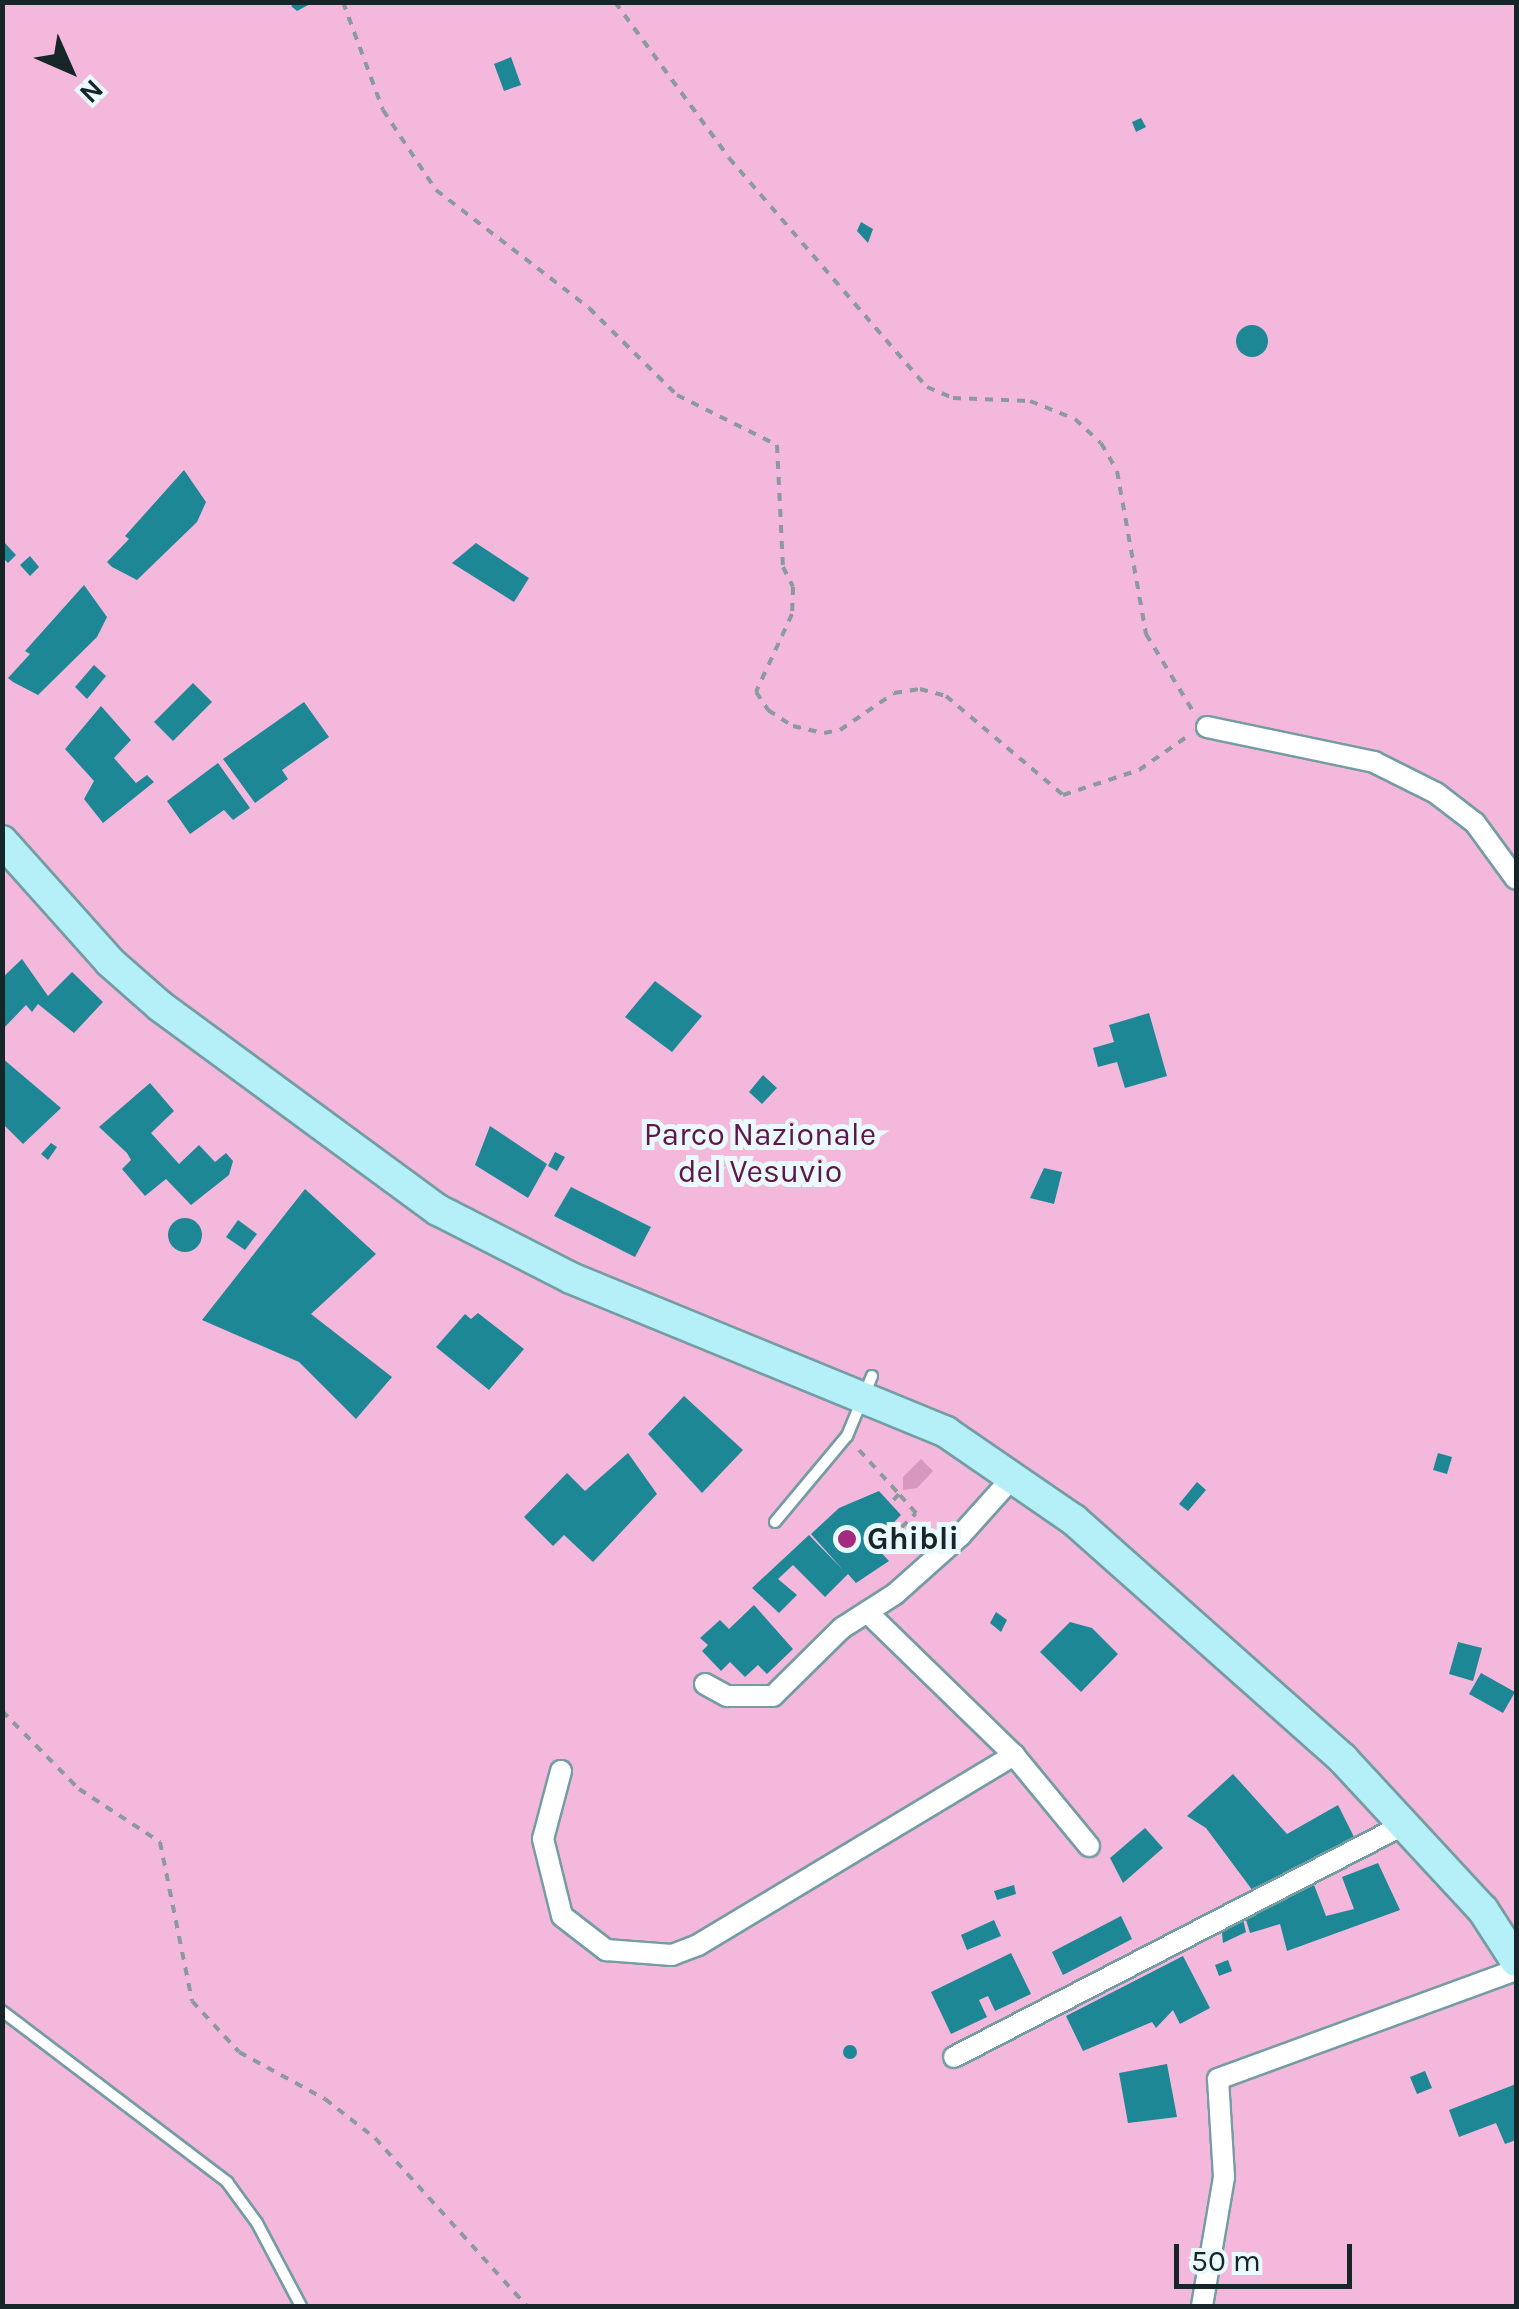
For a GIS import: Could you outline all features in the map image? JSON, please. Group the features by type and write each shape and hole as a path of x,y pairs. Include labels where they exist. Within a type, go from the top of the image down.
{"street":[{"path":"1206,727 1374,762 1436,792 1475,822 1516,878"},
{"path":"2,840 110,962 160,1006 438,1210 572,1278 871,1386 1014,1477 1142,1580 1406,1824 1483,1910 1516,1961"},
{"path":"705,1684 726,1696 773,1696 960,1536 1014,1477"},
{"path":"867,1612 1014,1755 1089,1846"},
{"path":"561,1771 543,1838 562,1916 606,1950 672,1954 698,1945 1014,1755"},
{"path":"954,2057 1406,1824"},
{"path":"1202,2306 1224,2177 1218,2079 1516,1970"}],"lane":[{"path":"775,1522 847,1436 871,1386"},
{"path":"2,2011 227,2182 258,2223 301,2306"}],"path":[{"path":"343,2 383,110 436,190 590,308 677,395 778,445 783,568 792,587 792,614 756,692 768,710 793,726 824,732 840,730 894,693 920,690 946,696 1063,795 1082,794 1139,770 1206,727 1146,634 1117,470 1101,444 1074,419 1030,401 953,398 927,387 728,158 615,2"},
{"path":"847,1436 916,1513 879,1550"},
{"path":"891,1503 899,1494"},
{"path":"2,1711 79,1789 160,1842 192,2001 239,2052 325,2099 375,2138 527,2306"}],"green space":[{"name":"Parco Nazionale del Vesuvio","path":"3,3 1516,3 1516,2306 3,2306"}],"shaded area":[{"path":"921,1459 933,1471 917,1488 903,1490 903,1477"}],"building":[{"path":"314,2 297,11 291,6"},
{"path":"511,57 521,85 504,91 494,64"},
{"path":"1141,118 1146,127 1136,132 1132,122"},
{"path":"861,222 873,229 868,243 857,231"},
{"path":"1252,325 1263,330 1268,341 1263,352 1252,357 1241,352 1236,341 1241,330"},
{"path":"184,470 206,502 197,522 137,580 112,567 107,562 129,539 125,536"},
{"path":"2,540 16,555 8,563 2,557"},
{"path":"476,543 529,578 514,602 452,563"},
{"path":"30,556 39,567 30,576 20,565"},
{"path":"84,585 107,617 97,637 38,695 13,682 8,678 30,654 25,651"},
{"path":"94,665 106,676 87,699 75,687"},
{"path":"193,683 212,702 173,741 154,722"},
{"path":"304,702 329,737 282,770 288,779 255,803 223,759"},
{"path":"101,706 131,740 114,758 136,783 147,775 154,782 103,823 84,799 94,781 65,749"},
{"path":"218,763 250,808 233,820 224,810 190,834 167,801"},
{"path":"22,959 48,996 72,972 103,1002 74,1033 38,1004 32,1012 26,1005 2,1030 2,978"},
{"path":"655,981 702,1016 672,1052 625,1017"},
{"path":"1149,1013 1167,1076 1125,1088 1117,1062 1098,1067 1093,1048 1114,1042 1109,1025"},
{"path":"2,1058 61,1108 23,1144 2,1123"},
{"path":"763,1075 777,1088 762,1104 749,1092"},
{"path":"150,1083 174,1111 151,1133 179,1164 199,1145 215,1162 226,1153 233,1161 229,1175 191,1205 166,1179 145,1196 122,1169 131,1160 127,1153 99,1127"},
{"path":"490,1126 547,1164 528,1198 475,1165"},
{"path":"51,1143 57,1147 48,1160 41,1154"},
{"path":"555,1152 565,1157 557,1171 548,1166"},
{"path":"1044,1168 1062,1172 1054,1204 1030,1198"},
{"path":"571,1187 651,1227 635,1257 554,1216"},
{"path":"305,1189 376,1254 311,1314 392,1377 356,1419 299,1362 202,1320"},
{"path":"185,1218 197,1223 202,1235 197,1247 185,1252 173,1247 168,1235 173,1223"},
{"path":"238,1220 257,1234 245,1250 226,1237"},
{"path":"478,1313 524,1349 489,1390 436,1347 465,1314 471,1319"},
{"path":"684,1396 743,1450 702,1493 648,1434"},
{"path":"628,1453 657,1494 593,1562 564,1535 553,1546 524,1517 567,1473 585,1491"},
{"path":"1438,1453 1452,1457 1447,1474 1433,1470"},
{"path":"1197,1482 1206,1490 1188,1511 1179,1504"},
{"path":"879,1491 901,1515 873,1544 889,1561 856,1583 848,1574 825,1597 793,1565 778,1579 797,1595 779,1613 752,1588 809,1535 843,1570 811,1534 839,1508"},
{"path":"754,1605 793,1649 767,1674 758,1665 745,1677 730,1662 721,1671 702,1651 708,1645 700,1638 720,1620 729,1629"},
{"path":"996,1612 1007,1620 1001,1632 990,1623"},
{"path":"1070,1622 1092,1628 1118,1654 1081,1692 1040,1652"},
{"path":"1458,1642 1482,1648 1473,1681 1449,1674"},
{"path":"1481,1673 1515,1692 1503,1713 1469,1694"},
{"path":"1233,1774 1287,1834 1338,1805 1356,1841 1253,1891 1206,1828 1187,1816"},
{"path":"1145,1828 1163,1848 1123,1883 1110,1858"},
{"path":"1378,1863 1400,1910 1287,1951 1280,1924 1250,1933 1243,1910 1311,1877 1326,1916 1354,1909 1342,1877"},
{"path":"1014,1885 1016,1894 997,1900 994,1891"},
{"path":"1242,1915 1246,1932 1223,1943 1221,1922"},
{"path":"1121,1916 1132,1939 1063,1975 1052,1952"},
{"path":"994,1920 1001,1936 967,1950 961,1935"},
{"path":"1011,1953 1031,1994 995,2011 988,1996 979,2000 987,2017 951,2034 931,1992"},
{"path":"1183,1956 1210,2008 1180,2024 1173,2010 1156,2028 1152,2022 1083,2051 1066,2016"},
{"path":"1228,1960 1232,1971 1219,1976 1215,1965"},
{"path":"850,2045 857,2052 850,2059 843,2052"},
{"path":"1167,2064 1177,2117 1128,2123 1119,2073"},
{"path":"1425,2071 1432,2088 1417,2094 1410,2077"},
{"path":"1516,2084 1516,2140 1505,2144 1496,2123 1459,2137 1449,2110"}],"place":[{"name":"Ghibli","path":"847,1539"}]}
